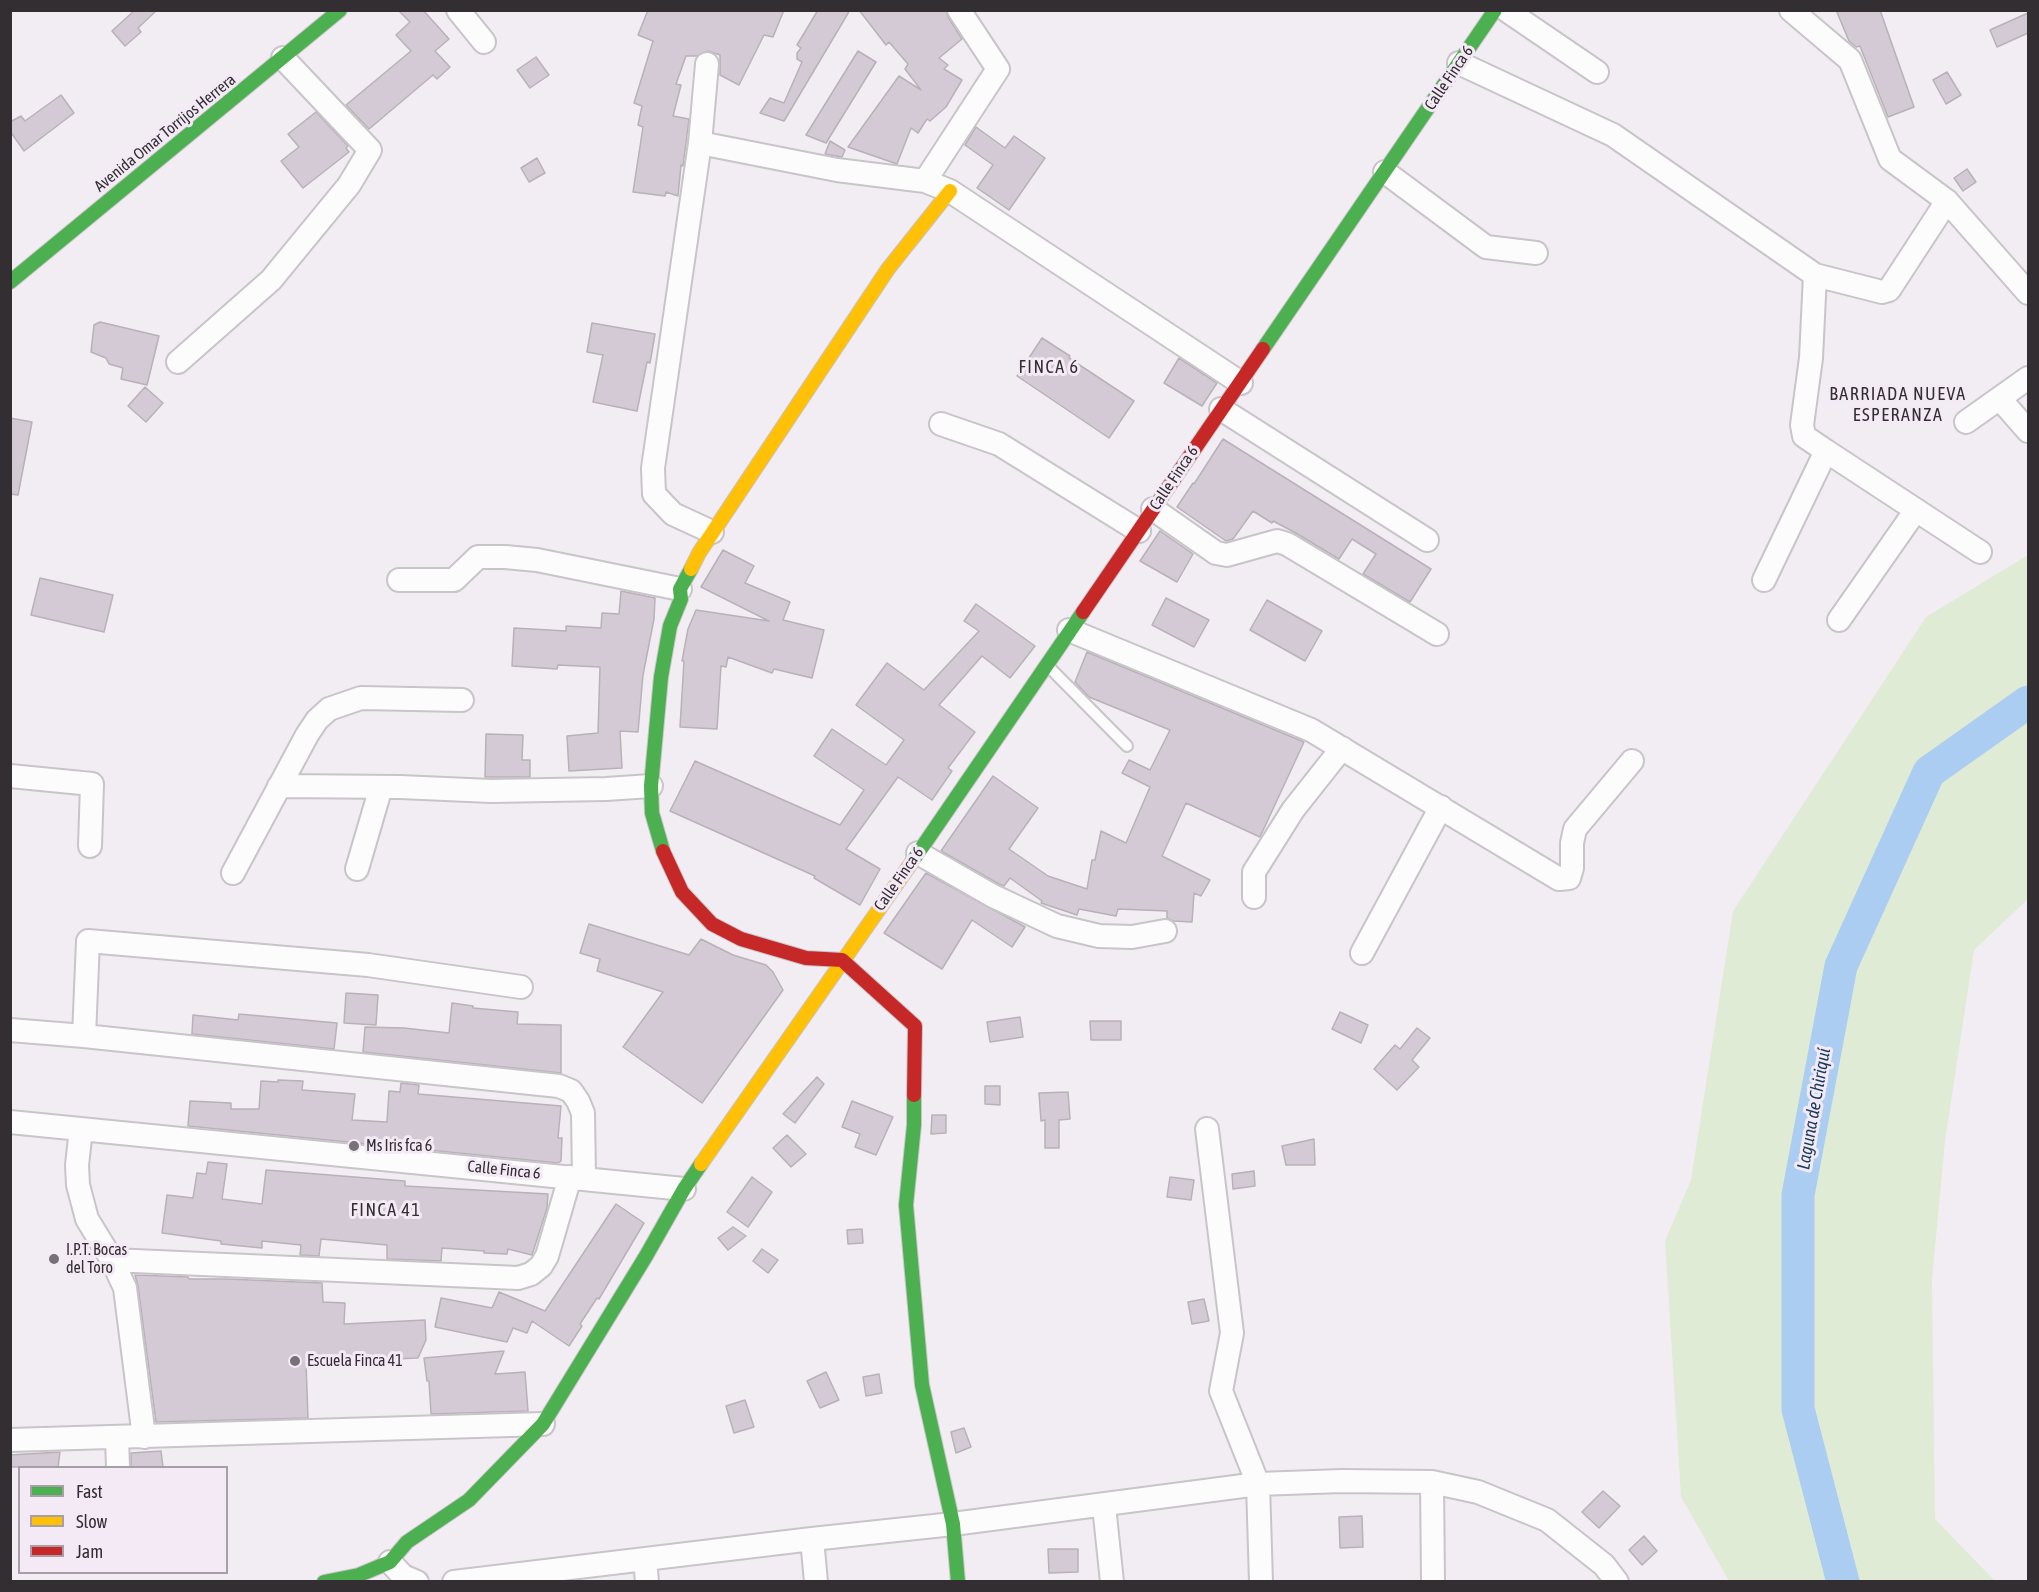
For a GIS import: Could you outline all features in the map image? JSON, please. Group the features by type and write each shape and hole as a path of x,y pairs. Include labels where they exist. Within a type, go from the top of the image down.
{"street":[{"name":"Avenida Omar Torrijos Herrera","path":"10,282 340,10"},
{"path":"458,10 484,42"},
{"path":"925,181 998,69 959,10"},
{"name":"Calle Finca 6","path":"10,1122 684,1189 918,853 1495,10"},
{"path":"1506,10 1597,72"},
{"path":"1791,10 1850,60 1890,159 1947,201 2028,293"},
{"path":"178,362 272,280 350,185 370,150 283,58"},
{"path":"1459,63 1613,135 1815,275 1882,292 1889,290 1947,201"},
{"path":"707,64 700,143 653,468 654,494 673,514 712,532"},
{"path":"700,143 837,170 925,181 950,190 1241,383"},
{"path":"1384,172 1486,246 1536,253"},
{"path":"950,190 888,269 712,532 680,589 681,599 670,626 661,677 651,786 652,813 664,853 682,892 712,924 741,939 806,958 842,960 915,1026 914,1125 906,1205 922,1385 953,1524 958,1581"},
{"path":"1815,275 1811,358 1802,424 1804,436 1980,552"},
{"path":"1966,422 2028,378"},
{"path":"2000,399 2028,431"},
{"path":"1221,409 1427,540"},
{"path":"941,424 999,444 1139,531"},
{"path":"1764,580 1826,451"},
{"path":"1153,509 1216,553 1227,555 1277,541 1287,544 1437,634"},
{"path":"1839,620 1916,510"},
{"path":"399,580 454,580 478,557 505,557 537,560 680,589"},
{"path":"1069,630 1311,730 1559,879 1569,878 1575,829 1632,761"},
{"path":"233,873 307,735 328,709 361,698 462,700"},
{"path":"1254,897 1254,872 1293,810 1342,748"},
{"path":"10,776 92,784 90,846"},
{"path":"279,786 491,790 606,789 651,786"},
{"path":"357,869 381,787"},
{"path":"1362,953 1441,807"},
{"path":"918,853 993,896 1057,926 1099,936 1132,937 1165,931"},
{"path":"84,1036 88,941 368,965 521,987"},
{"path":"10,1030 559,1086 574,1096 583,1113 577,1177 548,1256 531,1274 518,1278 112,1260"},
{"path":"81,1129 76,1165 78,1185 87,1219 112,1260 125,1288 144,1437"},
{"path":"1207,1129 1232,1333 1221,1392 1258,1484 1261,1581"},
{"path":"324,1581 336,1581 359,1575 390,1562 407,1542 469,1500 543,1424 646,1256 684,1189"},
{"path":"10,1440 543,1424"},
{"path":"117,1438 118,1466"},
{"path":"454,1581 1104,1506 1258,1484 1342,1481 1432,1482 1478,1492 1547,1520 1604,1565 1617,1581"},
{"path":"1432,1482 1433,1581"},
{"path":"1104,1506 1112,1581"},
{"path":"812,1539 816,1581"},
{"path":"645,1559 647,1581"},
{"path":"390,1562 403,1576 417,1581"}],"lane":[{"path":"1046,664 1127,746"}],"green space":[{"path":"2028,555 2028,899 1974,950 1945,1141 1932,1280 1935,1519 1995,1581 1729,1581 1681,1497 1665,1241 1691,1180 1733,911 1926,617"}],"building":[{"path":"135,10 157,10 138,28 141,32 125,46 112,31"},
{"path":"398,10 423,10 449,39 435,51 450,67 437,79 433,75 369,129 346,105 411,51 396,35 410,22"},
{"path":"648,10 784,10 773,37 764,35 739,85 720,75 720,55 708,51 697,56 686,56 676,84 681,85 673,116 689,119 678,196 666,192 665,196 633,192 643,127 638,125 642,106 634,103 653,41 638,35"},
{"path":"818,10 850,10 784,121 760,113 770,98 784,103 802,62 797,59 797,53 801,48 797,45"},
{"path":"859,10 946,10 962,39 939,58 948,65 944,69 962,80 946,107 930,121 927,119 918,133 911,128 897,164 848,147 899,76 921,90 905,69 908,64 889,42 886,45"},
{"path":"1836,10 1880,10 1914,107 1888,117 1860,46 1856,47 1849,41"},
{"path":"2028,13 2028,33 1997,47 1990,30"},
{"path":"858,51 876,62 826,143 806,135"},
{"path":"536,57 549,75 530,88 517,70"},
{"path":"1947,72 1961,95 1946,104 1933,80"},
{"path":"61,95 74,113 24,151 10,131 10,122 21,116 25,121"},
{"path":"316,112 348,146 346,148 349,152 303,188 281,161 299,147 288,134"},
{"path":"976,127 1005,148 1014,136 1045,158 1009,210 977,188 993,165 965,145"},
{"path":"830,141 845,150 842,157 825,154"},
{"path":"537,158 545,173 529,182 521,168"},
{"path":"1967,169 1976,182 1963,191 1954,178"},
{"path":"100,322 159,336 147,385 121,379 123,368 109,364 106,358 91,352 94,325"},
{"path":"592,323 655,334 637,411 593,402 603,355 587,352"},
{"path":"1042,338 1134,401 1109,438 1017,376"},
{"path":"1179,358 1217,383 1202,406 1164,383"},
{"path":"145,387 163,403 146,422 128,406"},
{"path":"10,418 32,422 18,495 10,494"},
{"path":"1223,439 1431,569 1410,602 1363,574 1376,554 1352,539 1339,559 1253,511 1233,539 1226,541 1177,507"},
{"path":"1160,531 1193,554 1177,582 1140,561"},
{"path":"723,550 754,566 745,583 790,602 783,620 824,630 812,678 774,669 772,673 728,657 726,667 721,666 717,729 680,727 684,661 682,661 688,629 696,610 769,621 701,587"},
{"path":"40,578 113,595 104,632 31,615"},
{"path":"621,591 655,598 654,619 643,675 638,732 620,731 622,768 569,771 567,736 598,733 600,667 558,665 557,669 512,666 514,628 566,631 566,626 601,628 602,613 619,614"},
{"path":"1166,598 1209,620 1194,647 1152,625"},
{"path":"1267,600 1322,631 1305,661 1250,630"},
{"path":"976,604 1035,646 1010,678 982,656 939,705 975,732 948,768 952,771 932,800 898,777 846,849 880,869 860,905 814,878 815,876 670,811 695,761 840,825 864,790 814,756 832,729 886,765 904,740 856,705 887,663 924,690 979,631 964,621"},
{"path":"1087,652 1304,742 1260,837 1186,803 1162,856 1210,880 1201,896 1194,893 1192,922 1173,921 1167,918 1167,911 1118,909 1116,916 1079,909 1077,915 1041,903 1042,901 1010,878 1004,886 999,884 941,851 993,776 1038,808 1009,849 1048,876 1087,889 1092,860 1095,860 1101,831 1126,843 1150,787 1122,773 1129,760 1150,770 1170,730 1089,697 1075,682"},
{"path":"486,734 523,735 522,760 530,760 530,777 485,777"},
{"path":"926,873 1025,927 1012,947 972,920 942,969 884,933"},
{"path":"589,924 689,955 701,939 733,955 766,965 773,972 783,990 702,1103 623,1047 663,992 597,971 600,959 580,953"},
{"path":"346,993 378,995 376,1025 344,1023"},
{"path":"452,1003 473,1006 473,1008 518,1012 517,1024 561,1025 561,1073 363,1052 365,1027 449,1033"},
{"path":"1340,1012 1368,1025 1361,1043 1332,1029"},
{"path":"239,1014 337,1023 334,1049 192,1034 193,1015 238,1020"},
{"path":"1020,1017 1023,1037 990,1042 987,1022"},
{"path":"1090,1021 1121,1021 1121,1040 1091,1040"},
{"path":"1417,1028 1430,1038 1412,1060 1419,1067 1397,1090 1374,1069 1395,1045 1400,1049"},
{"path":"817,1077 824,1084 795,1123 783,1114"},
{"path":"278,1080 303,1081 302,1090 355,1094 352,1120 387,1122 389,1091 400,1092 401,1083 419,1085 418,1094 561,1106 558,1138 562,1138 561,1161 558,1163 188,1126 190,1101 231,1103 231,1109 259,1109 261,1081 278,1082"},
{"path":"985,1086 1000,1086 1000,1105 985,1104"},
{"path":"1068,1092 1070,1119 1059,1120 1059,1148 1045,1148 1045,1120 1041,1121 1039,1093"},
{"path":"852,1101 893,1117 876,1155 855,1147 860,1134 842,1127"},
{"path":"932,1115 946,1115 946,1133 931,1134"},
{"path":"787,1135 806,1154 791,1167 773,1148"},
{"path":"1314,1139 1315,1165 1286,1165 1282,1146"},
{"path":"208,1162 227,1164 222,1199 262,1204 266,1170 405,1181 405,1186 548,1194 547,1208 532,1255 508,1249 507,1254 442,1248 441,1261 387,1259 387,1245 321,1239 319,1256 300,1255 301,1245 262,1241 262,1248 221,1244 221,1241 162,1233 167,1195 193,1198 197,1173 206,1174"},
{"path":"1254,1171 1255,1186 1233,1189 1232,1174"},
{"path":"752,1177 772,1192 748,1227 727,1212"},
{"path":"1170,1177 1194,1180 1191,1200 1167,1197"},
{"path":"616,1204 644,1223 599,1299 597,1298 580,1324 582,1326 569,1346 532,1321 527,1333 513,1328 507,1342 435,1327 441,1298 492,1308 499,1292 545,1311"},
{"path":"733,1227 746,1236 728,1250 718,1238"},
{"path":"862,1229 863,1243 848,1244 847,1230"},
{"path":"762,1249 778,1260 768,1273 753,1261"},
{"name":"Escuela Finca 41","path":"135,1275 322,1283 323,1302 345,1303 344,1324 425,1320 426,1340 418,1358 306,1363 308,1418 156,1422"},
{"path":"1204,1299 1209,1321 1192,1324 1188,1302"},
{"path":"504,1351 495,1374 525,1372 528,1411 431,1414 429,1381 427,1381 424,1358"},
{"path":"826,1372 839,1400 820,1408 807,1381"},
{"path":"879,1374 882,1393 866,1396 863,1377"},
{"path":"745,1400 754,1427 734,1433 726,1406"},
{"path":"964,1428 971,1447 956,1453 951,1432"},
{"path":"161,1451 163,1466 131,1466 131,1453"},
{"path":"60,1452 58,1466 10,1467 10,1455"},
{"path":"1603,1491 1620,1506 1599,1528 1582,1512"},
{"path":"1362,1516 1363,1547 1340,1548 1339,1517"},
{"path":"1644,1536 1657,1551 1642,1565 1629,1550"},
{"path":"1048,1549 1078,1549 1078,1572 1049,1573"}],"waterway":[{"name":"Laguna de Chiriquí","path":"1843,1582 1798,1409 1798,1195 1841,966 1929,772 2028,702"}],"traffic: fast":[{"path":"10,282 340,10"},
{"path":"1263,349 1495,10"},
{"path":"663,851 652,813 651,786 661,677 670,626 681,599 680,589 691,569"},
{"path":"912,862 1083,612"},
{"path":"914,1095 914,1125 906,1205 922,1385 953,1524 958,1582"},
{"path":"324,1582 359,1575 390,1562 407,1542 469,1500 543,1424 701,1164"}],"traffic: slow":[{"path":"691,569 699,553 888,269 950,191"},
{"path":"701,1164 912,862"}],"traffic: jam":[{"path":"1083,612 1263,349"},
{"path":"663,851 682,892 712,924 741,939 806,958 842,960 915,1026 914,1095"}],"place":[{"name":"Ms Iris fca 6","path":"354,1146"},
{"name":"I.P.T. Bocas del Toro","path":"54,1259"},
{"name":"Escuela Finca 41","path":"295,1361"}],"district":[{"name":"FINCA 6","path":"1049,367"},
{"name":"BARRIADA NUEVA ESPERANZA","path":"1898,404"},
{"name":"FINCA 41","path":"386,1210"}]}
